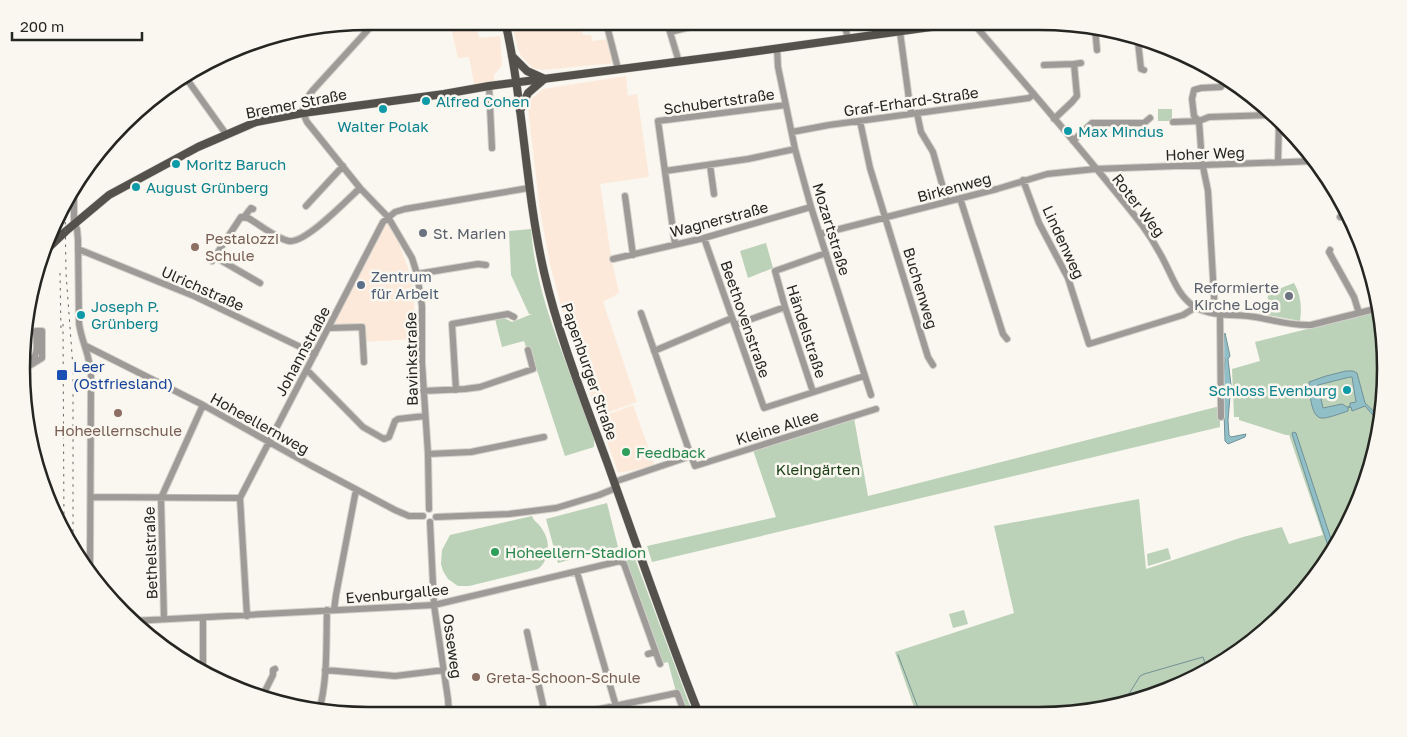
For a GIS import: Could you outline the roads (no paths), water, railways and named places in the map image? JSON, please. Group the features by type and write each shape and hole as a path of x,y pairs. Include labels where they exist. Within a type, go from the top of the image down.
{"main road":[{"name":"Papenburger Straße","path":"507,30 520,113 529,188 542,264 555,316 696,707"},
{"name":"Bremer Straße","path":"57,238 109,195 149,172 226,134 256,122 304,112 444,94 489,86 914,30"},
{"path":"511,54 527,71 547,79"},
{"path":"520,113 528,92 547,79"}],"street":[{"path":"304,112 305,100 368,30"},
{"path":"608,30 618,68"},
{"path":"678,30 670,32 679,62"},
{"path":"846,30 848,38"},
{"name":"Roter Weg","path":"979,30 1143,227 1164,260 1177,289 1196,307 1218,313 1256,317 1301,326 1371,310"},
{"path":"900,32 914,113 921,132 932,152 947,202"},
{"path":"1096,35 1097,50"},
{"path":"1136,45 1141,69 1144,70"},
{"name":"Mozartstraße","path":"774,49 795,149 811,207 871,395"},
{"path":"1044,65 1078,63 1077,96 1054,119"},
{"path":"189,82 226,134"},
{"path":"1221,417 1218,313 1208,191 1203,165 1199,122 1193,112 1192,99 1194,90 1221,86 1222,84"},
{"path":"489,86 492,148"},
{"name":"Graf-Erhard-Straße","path":"792,132 1029,98 1034,94"},
{"name":"Schubertstraße","path":"675,244 658,121 786,105"},
{"name":"Bavinkstraße","path":"304,112 307,122 360,188 388,217 412,258 417,274 422,306 423,391 428,454 429,509"},
{"path":"1173,122 1199,122 1209,117 1263,115"},
{"path":"1073,141 1092,123 1144,123 1150,118"},
{"name":"Buchenweg","path":"860,121 870,168 928,357 933,365"},
{"path":"1278,162 1279,130"},
{"path":"665,172 795,149"},
{"name":"Hoher Weg","path":"1095,169 1306,161"},
{"path":"710,165 714,194"},
{"path":"306,206 343,166"},
{"name":"Birkenweg","path":"820,234 947,202 1047,174 1095,169"},
{"name":"Lindenweg","path":"1023,180 1039,223 1068,278 1089,344 1183,315 1196,307"},
{"path":"244,217 287,240 296,240 311,232 360,188"},
{"path":"388,217 395,212 405,209 529,188"},
{"path":"625,196 633,255"},
{"path":"960,198 1003,334 1007,339"},
{"path":"74,201 74,224 77,229 78,249 80,334 86,346 91,376 90,561"},
{"name":"Wagnerstraße","path":"613,259 704,238 811,207"},
{"path":"253,209 251,208 244,217 238,219 214,259 260,283"},
{"name":"Johannstraße","path":"240,498 383,222 388,217"},
{"name":"Beethovenstraße","path":"704,238 764,408 814,392"},
{"name":"Ulrichstraße","path":"78,249 194,296 315,354"},
{"path":"1330,250 1354,297 1359,313"},
{"name":"Händelstraße","path":"814,392 785,307 775,271 826,253"},
{"path":"417,274 478,264 486,265"},
{"path":"654,351 734,322 785,307"},
{"path":"436,517 434,511 429,509 425,511 423,516 426,521 430,522 436,517 510,514 556,508 599,495 615,485 691,456 641,313"},
{"path":"456,390 452,324 508,314 514,317"},
{"path":"329,328 362,327 364,362"},
{"path":"30,362 35,356 36,331 42,331 42,358 30,364"},
{"name":"Hoheellernweg","path":"86,346 203,405 356,490 404,514 423,516"},
{"path":"423,391 480,387 533,369 528,350"},
{"path":"307,370 363,427 384,439 389,437 395,421 398,419 425,416"},
{"path":"814,392 864,376"},
{"name":"Bethelstraße","path":"164,620 161,498 203,405"},
{"name":"Kleine Allee","path":"691,456 695,466 876,409"},
{"path":"428,454 471,452 508,445 530,438 536,440 544,437"},
{"path":"321,703 331,610 336,595 356,490"},
{"path":"91,497 240,498 247,616"},
{"name":"Osseweg","path":"430,522 434,605 448,707"},
{"name":"Evenburgallee","path":"143,621 434,605 618,562 623,563 660,664"},
{"path":"577,572 616,706"},
{"path":"203,618 203,664"},
{"path":"527,632 543,707"},
{"path":"648,654 655,652"},
{"path":"265,690 275,669"},
{"path":"325,670 395,676 444,670"},
{"path":"611,707 677,693 682,707"}],"water":[{"path":"1225,333 1230,356 1228,359 1231,385 1228,420 1229,435 1231,437 1246,434 1245,437 1228,444 1225,441 1223,385"},
{"path":"1346,371 1357,373 1365,403 1374,412 1374,416 1365,406 1352,411 1351,407 1348,408 1348,411 1326,418 1317,416 1311,403 1309,382","holes":["1352,377 1356,402 1350,403 1350,406 1347,407 1342,404 1323,408 1318,385"]},
{"path":"1293,432 1296,433 1331,539 1328,545 1292,434"}],"waterway":[{"path":"898,655 918,707"},
{"path":"1129,694 1140,676 1144,674 1203,657 1205,663"}],"railway":[{"path":"65,219 66,273 73,368 73,534"},
{"path":"60,273 61,331"},
{"path":"63,324 64,516"}],"place":[{"name":"Alfred Cohen","path":"426,101"},
{"name":"Walter Polak","path":"383,109"},
{"name":"Max Mindus","path":"1068,131"},
{"name":"Moritz Baruch","path":"176,164"},
{"name":"August Grünberg","path":"136,187"},
{"name":"St. Marien","path":"423,233"},
{"name":"Pestalozzi Schule","path":"195,247"},
{"name":"Zentrum für Arbeit","path":"361,285"},
{"name":"Reformierte Kirche Loga","path":"1289,296"},
{"name":"Joseph P. Grünberg","path":"81,315"},
{"name":"Leer (Ostfriesland)","path":"62,375"},
{"name":"Schloss Evenburg","path":"1347,390"},
{"name":"Hoheellernschule","path":"118,413"},
{"name":"Feedback","path":"626,452"},
{"name":"Hoheellern-Stadion","path":"495,552"},
{"name":"Greta-Schoon-Schule","path":"476,677"}],"park label":[{"name":"Kleingärten","path":"818,469"}]}
